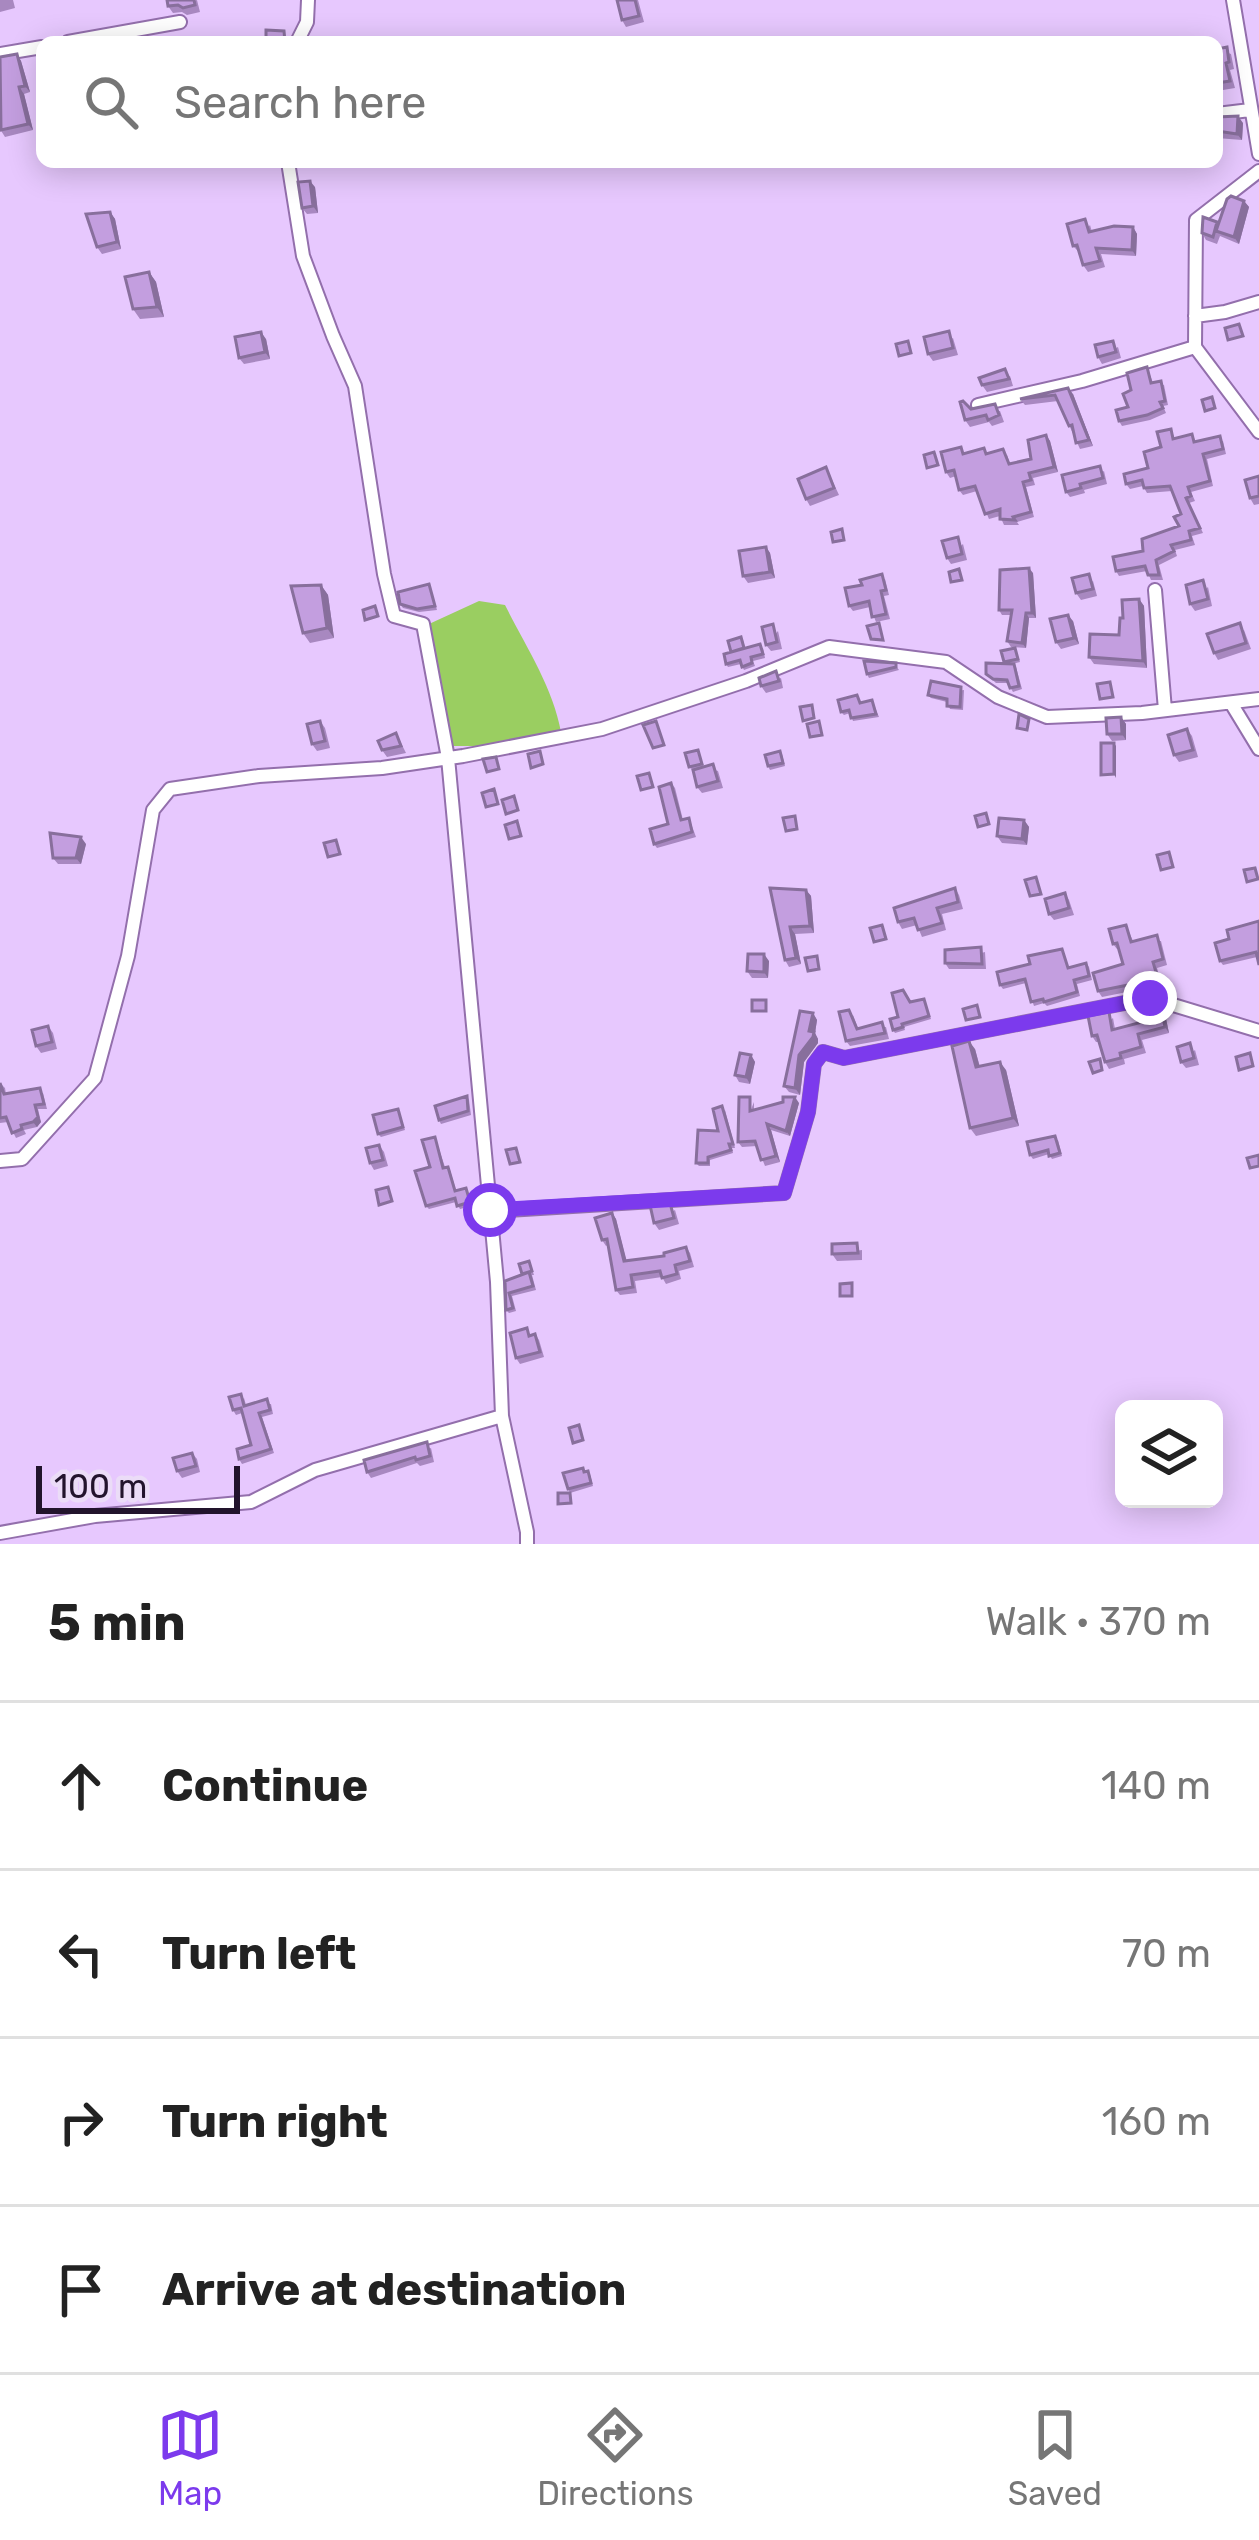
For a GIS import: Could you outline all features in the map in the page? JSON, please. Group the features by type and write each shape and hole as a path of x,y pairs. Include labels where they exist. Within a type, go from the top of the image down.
{"street":[{"path":"300,36 307,22 308,0"},
{"path":"1233,0 1259,154"},
{"path":"102,36 180,22"},
{"path":"0,54 36,48"},
{"path":"1223,113 1250,110"},
{"path":"289,168 303,256 356,386 383,574 394,616 423,624 448,758 496,1282 502,1416 527,1544"},
{"path":"1259,171 1196,220 1195,316 1195,347 1259,432"},
{"path":"1195,316 1259,302"},
{"path":"978,405 1082,381 1195,347"},
{"path":"1243,410 1259,406"},
{"path":"1155,590 1165,710"},
{"path":"0,1161 22,1159 95,1078 128,956 153,809 170,789 259,776 382,768 602,729 746,681 829,647 946,662 998,698 1047,717 1259,699"},
{"path":"1231,703 1259,749"},
{"path":"490,1210 784,1193 808,1112 814,1064 823,1052 844,1058 1150,998 1259,1031"},
{"path":"0,1533 94,1516 250,1502 315,1470 502,1416"}],"shaded area":[{"path":"479,601 505,605 545,683 561,732 483,746 451,746 429,624"}],"building":[{"path":"167,0 194,0 195,5 168,6"},
{"path":"617,0 635,0 639,16 622,20"},
{"path":"266,30 284,31 284,36 266,36"},
{"path":"1227,47 1230,81 1223,82 1223,48"},
{"path":"17,54 28,124 1,130 0,57"},
{"path":"1238,116 1237,134 1223,132 1223,117"},
{"path":"310,181 313,206 302,208 298,182"},
{"path":"1231,196 1244,201 1234,237 1216,231"},
{"path":"110,212 117,242 97,247 86,214"},
{"path":"1203,217 1217,222 1213,237 1202,233"},
{"path":"1085,219 1089,232 1133,227 1132,250 1096,248 1100,261 1083,265 1067,224"},
{"path":"149,272 157,307 133,309 125,277"},
{"path":"1239,324 1243,336 1228,340 1225,328"},
{"path":"949,331 953,348 928,354 924,337"},
{"path":"261,332 265,352 239,358 235,337"},
{"path":"908,341 911,353 899,356 896,344"},
{"path":"1113,341 1116,352 1098,357 1095,345"},
{"path":"1147,367 1151,383 1161,381 1163,408 1119,421 1116,410 1128,407 1123,394 1131,390 1127,373"},
{"path":"1005,369 1009,379 982,385 979,378"},
{"path":"1068,388 1089,440 1076,443 1055,395 1020,399"},
{"path":"1212,397 1215,408 1205,411 1202,400"},
{"path":"963,401 971,409 995,404 999,415 965,420"},
{"path":"1171,429 1173,439 1192,434 1194,442 1220,436 1223,449 1203,454 1210,481 1188,487 1191,496 1186,498 1200,528 1189,531 1191,540 1171,545 1174,551 1156,560 1159,575 1148,575 1145,566 1116,571 1113,557 1143,551 1142,539 1179,526 1174,517 1181,514 1170,486 1144,488 1142,480 1126,484 1124,474 1148,468 1144,452 1161,447 1157,432"},
{"path":"1046,435 1054,467 1029,473 1031,480 1023,482 1031,512 1013,517 1015,520 1000,519 1000,509 985,514 975,486 959,490 954,470 946,472 941,452 961,447 963,454 984,448 986,454 1003,449 1009,464 1031,459 1028,440"},
{"path":"934,452 938,465 927,468 924,455"},
{"path":"1100,466 1103,478 1066,492 1062,475"},
{"path":"826,467 834,488 806,499 798,479"},
{"path":"1259,476 1259,496 1250,498 1245,480"},
{"path":"842,529 844,540 833,542 831,532"},
{"path":"958,537 962,554 947,558 942,541"},
{"path":"766,547 770,572 743,576 739,551"},
{"path":"1029,568 1032,613 1026,613 1022,643 1007,641 1012,610 999,610 1000,570"},
{"path":"959,569 962,580 951,582 949,572"},
{"path":"882,574 886,614 872,617 869,601 849,606 845,588"},
{"path":"1089,574 1093,589 1076,593 1072,578"},
{"path":"1203,580 1208,599 1190,604 1186,585"},
{"path":"429,584 435,606 417,609 400,604 398,592"},
{"path":"321,585 327,628 303,633 291,586"},
{"path":"1139,599 1143,661 1089,657 1090,634 1119,635 1122,600"},
{"path":"375,606 378,616 365,620 363,610"},
{"path":"1068,615 1074,638 1056,642 1050,619"},
{"path":"879,623 883,640 871,639 867,626"},
{"path":"1240,623 1246,643 1214,653 1207,634"},
{"path":"773,624 777,642 766,645 762,627"},
{"path":"741,637 744,648 731,652 728,641"},
{"path":"760,644 763,654 751,657 752,663 742,667 740,660 726,664 724,654"},
{"path":"1015,648 1018,659 1004,662 1001,651"},
{"path":"864,661 896,663 896,667 867,674"},
{"path":"986,663 1014,664 1019,686 1010,688 1007,680 993,679 986,674"},
{"path":"776,671 779,681 761,686 759,678"},
{"path":"931,681 961,687 960,707 947,706 947,699 928,695"},
{"path":"1110,682 1113,697 1100,699 1097,684"},
{"path":"857,695 860,703 872,700 876,714 851,718 849,710 841,712 838,700"},
{"path":"812,705 814,718 803,721 800,707"},
{"path":"1019,714 1029,719 1027,730 1017,728"},
{"path":"1121,717 1122,734 1107,734 1106,718"},
{"path":"320,721 325,741 312,744 307,724"},
{"path":"656,721 664,745 653,748 643,725"},
{"path":"819,721 822,735 810,737 807,724"},
{"path":"1187,729 1193,750 1174,755 1168,735"},
{"path":"396,733 401,746 382,750 378,741"},
{"path":"1101,743 1114,743 1114,774 1101,775"},
{"path":"698,750 702,764 689,767 685,753"},
{"path":"540,751 543,764 531,768 528,754"},
{"path":"780,751 783,763 768,766 765,755"},
{"path":"496,757 499,769 487,772 483,759"},
{"path":"713,764 718,781 697,787 693,770"},
{"path":"649,773 653,787 641,790 637,776"},
{"path":"671,783 681,820 689,818 692,832 654,844 650,829 668,824 659,787"},
{"path":"494,789 498,804 486,807 482,793"},
{"path":"514,796 518,810 506,814 502,800"},
{"path":"986,813 989,824 978,827 975,816"},
{"path":"795,816 797,829 786,831 783,818"},
{"path":"999,818 1024,820 1022,839 997,836"},
{"path":"517,821 521,836 509,839 505,825"},
{"path":"50,833 81,837 76,858 53,858"},
{"path":"336,840 340,854 328,857 324,843"},
{"path":"1169,852 1173,867 1161,870 1157,855"},
{"path":"1255,868 1258,879 1247,882 1244,870"},
{"path":"1036,877 1041,894 1030,896 1025,880"},
{"path":"770,888 806,890 810,926 790,927 796,958 785,960"},
{"path":"955,888 958,902 937,908 942,923 918,930 914,918 898,922 894,908"},
{"path":"1065,893 1069,908 1049,914 1045,899"},
{"path":"1259,921 1259,965 1256,952 1220,961 1215,943 1229,939 1227,930"},
{"path":"882,925 886,939 874,942 870,928"},
{"path":"1126,925 1131,942 1157,935 1163,959 1153,962 1158,979 1098,991 1093,973 1123,964 1109,929"},
{"path":"981,947 982,964 945,963 945,950"},
{"path":"1062,949 1068,968 1086,963 1089,976 1074,980 1077,992 1031,1002 1025,979 1000,985 997,972 1030,964 1028,956"},
{"path":"748,954 764,954 764,972 747,971"},
{"path":"817,956 819,969 808,971 805,958"},
{"path":"903,990 910,1002 924,999 929,1016 893,1030 890,1019 898,1017 892,993"},
{"path":"752,1000 766,1000 766,1011 752,1011"},
{"path":"977,1005 980,1017 966,1020 963,1009"},
{"path":"1147,1005 1161,1007 1165,1027 1138,1034 1141,1047 1105,1062 1088,1016 1109,1012 1112,1030 1150,1020"},
{"path":"849,1010 857,1029 882,1022 885,1033 846,1041 839,1012"},
{"path":"800,1011 813,1013 809,1031 814,1032 799,1055 795,1088 784,1086"},
{"path":"48,1026 52,1042 36,1046 32,1030"},
{"path":"969,1041 976,1067 1000,1062 1013,1118 970,1128 952,1046"},
{"path":"1190,1043 1194,1058 1181,1062 1177,1047"},
{"path":"740,1053 751,1055 746,1077 735,1075"},
{"path":"1250,1053 1253,1066 1239,1070 1236,1057"},
{"path":"1100,1059 1102,1070 1093,1073 1089,1062"},
{"path":"0,1083 4,1094 40,1088 44,1104 35,1105 38,1117 33,1122 12,1133 6,1117 0,1118"},
{"path":"467,1096 468,1111 439,1120 435,1106"},
{"path":"739,1097 750,1097 750,1111 795,1097 786,1131 767,1124 776,1156 761,1160 755,1141 738,1142"},
{"path":"722,1106 731,1150 708,1157 708,1163 696,1163 698,1130 718,1131 713,1109"},
{"path":"398,1109 403,1127 378,1134 373,1115"},
{"path":"1055,1136 1060,1153 1049,1156 1048,1150 1030,1155 1027,1142"},
{"path":"435,1137 455,1191 466,1188 470,1202 457,1206 455,1198 426,1206 415,1171 430,1167 422,1140"},
{"path":"379,1145 383,1160 370,1163 366,1148"},
{"path":"516,1148 520,1162 510,1164 506,1150"},
{"path":"1259,1155 1259,1166 1250,1168 1247,1158"},
{"path":"388,1187 392,1201 379,1205 376,1190"},
{"path":"670,1203 674,1218 654,1223 650,1205"},
{"path":"612,1213 624,1261 664,1256 686,1247 690,1261 675,1265 677,1274 662,1278 660,1271 631,1275 633,1287 616,1290 607,1239 602,1240 595,1218"},
{"path":"857,1243 858,1253 832,1254 832,1244"},
{"path":"529,1261 532,1271 522,1274 519,1264"},
{"path":"529,1272 533,1286 509,1293 513,1308 506,1310 505,1281"},
{"path":"852,1283 852,1296 840,1296 840,1284"},
{"path":"527,1328 529,1336 535,1334 540,1352 516,1358 510,1333"},
{"path":"241,1394 244,1406 267,1399 270,1410 259,1413 271,1449 239,1459 237,1449 251,1445 241,1408 233,1410 229,1397"},
{"path":"579,1425 583,1440 573,1443 569,1428"},
{"path":"427,1442 430,1456 367,1472 364,1460"},
{"path":"192,1453 196,1466 177,1471 173,1458"},
{"path":"583,1468 591,1483 568,1489 563,1473"},
{"path":"558,1493 570,1493 571,1503 558,1504"}],"route":[{"path":"490,1210 784,1193 808,1112 814,1064 823,1052 844,1058 1150,998"}]}
